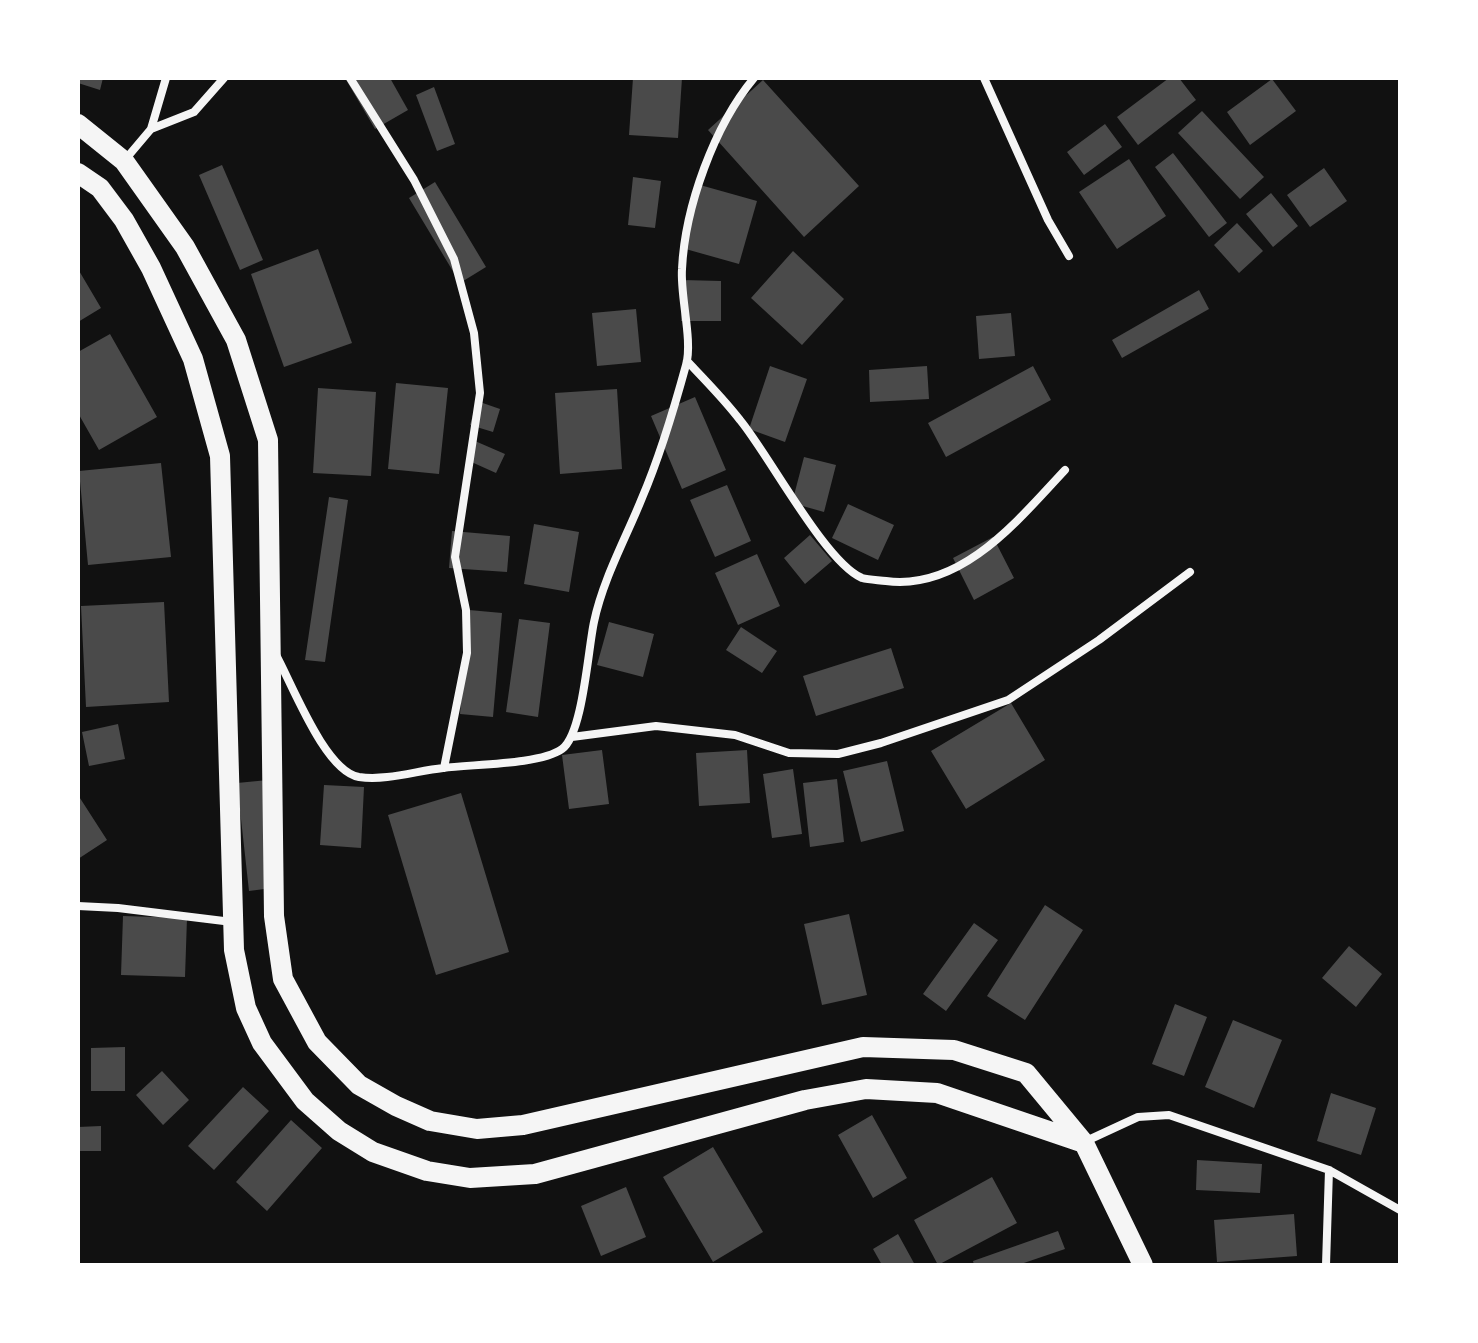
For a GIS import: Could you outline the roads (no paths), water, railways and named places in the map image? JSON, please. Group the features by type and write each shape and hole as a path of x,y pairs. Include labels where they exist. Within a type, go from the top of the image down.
{"highway":[{"path":"78,124 124,161 185,247 236,340 268,440 274,916 283,979 317,1042 359,1085 396,1106 430,1121 477,1129 523,1125 863,1047 954,1050 1026,1073 1084,1143 1143,1265"},
{"path":"100,188 124,161"},
{"path":"78,173 100,188 124,220 151,268 193,359 220,456 234,950 246,1008 262,1043 305,1101 339,1131 373,1152 427,1171 470,1178 535,1174 805,1100 866,1089 937,1093 1084,1143"}],"street":[{"path":"124,161 151,129 166,78"},
{"path":"151,129 194,112 224,78"},
{"path":"350,78 414,180 454,259 474,333 480,393 455,557 466,610 467,653 444,768"},
{"path":"272,647 321,744 339,768 355,777 376,778 537,759 562,749 572,737 578,718 595,618 644,494 687,361 682,269 688,227 700,183 715,141 754,78"},
{"path":"984,78 1048,220 1069,256"},
{"path":"687,361 741,421 840,561 863,578 894,582 928,579 956,567 1007,531 1065,470"},
{"path":"572,737 656,726 735,735 789,753 838,754 881,743 1008,700 1099,640 1190,572"},
{"path":"78,906 232,922"},
{"path":"1084,1143 1138,1117 1169,1115 1329,1170 1400,1210"},
{"path":"1326,1265 1329,1170"}]}
